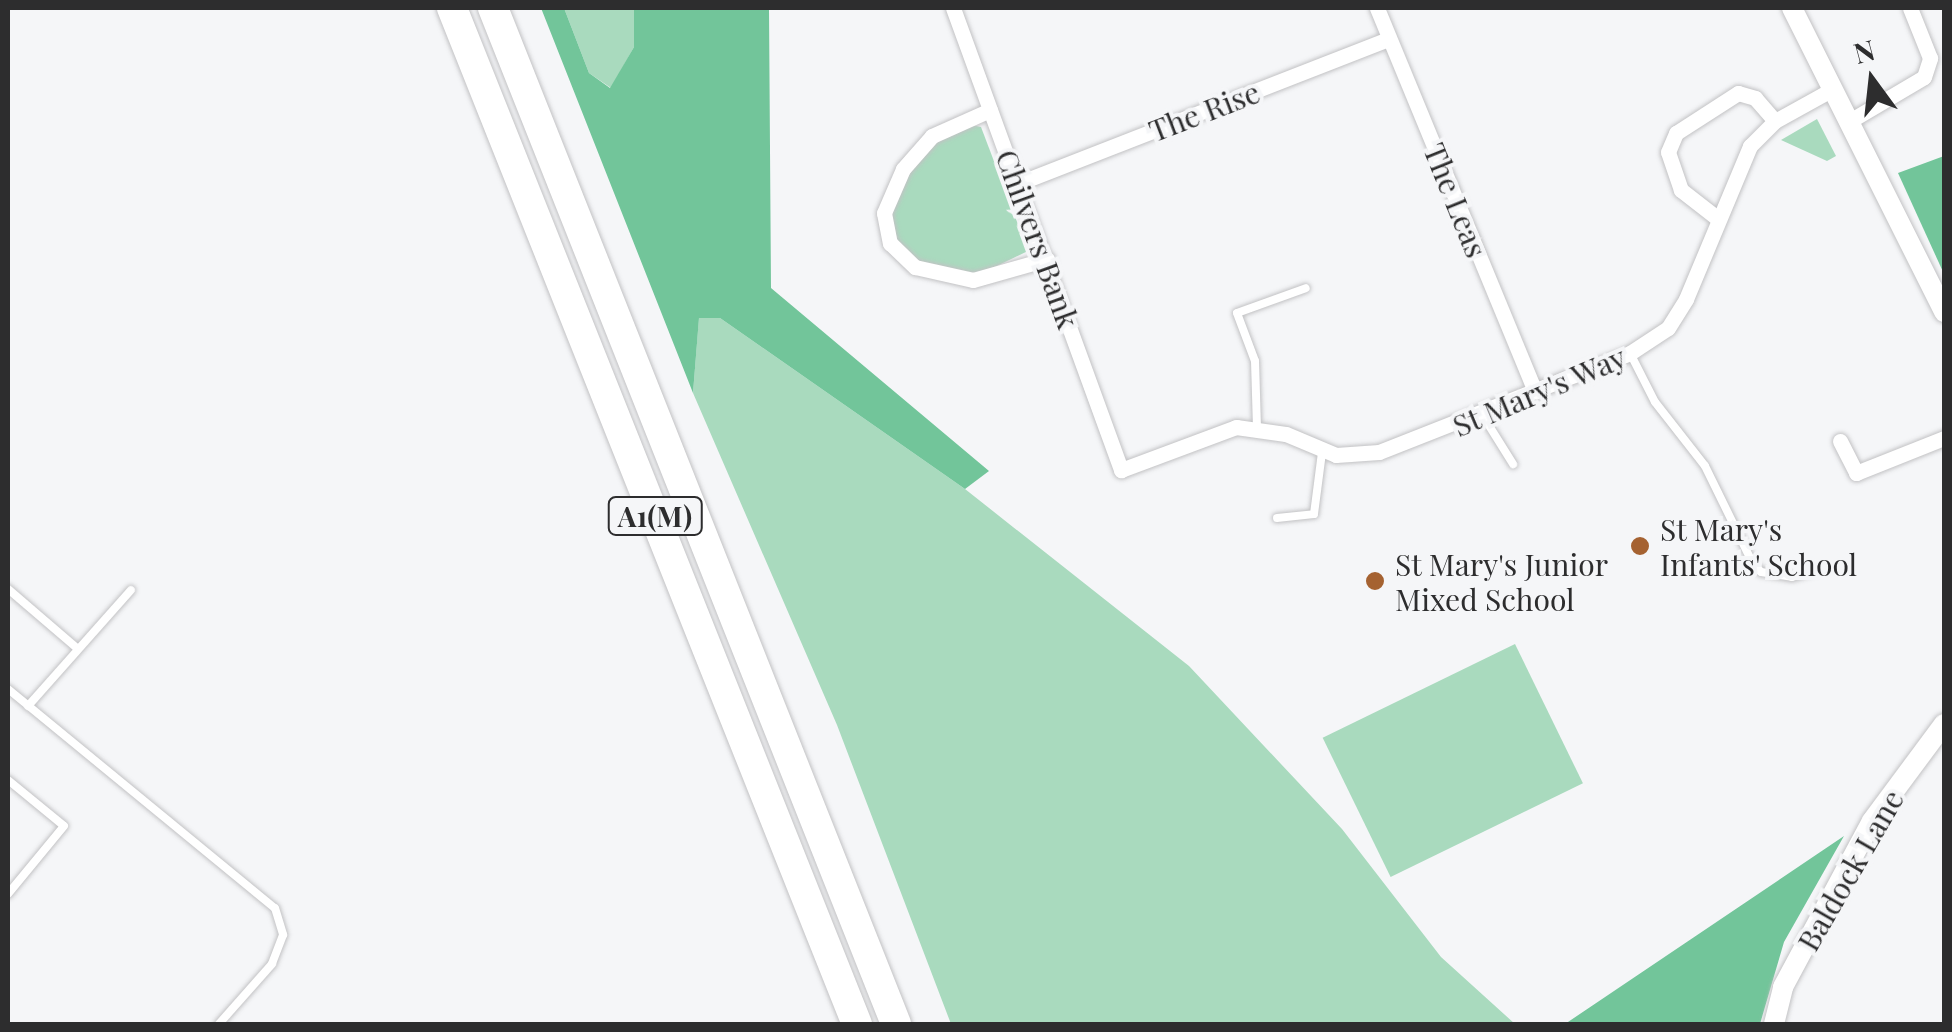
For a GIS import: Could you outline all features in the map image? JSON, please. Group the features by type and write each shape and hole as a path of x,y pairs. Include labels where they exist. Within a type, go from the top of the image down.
{"highway":[{"name":"A1(M)","path":"452,8 857,1024"},
{"name":"A1(M)","path":"493,8 896,1024"}],"street":[{"name":"Chilvers Bank","path":"953,8 1020,183 1121,470"},
{"name":"The Leas","path":"1377,8 1535,392"},
{"path":"1792,8 1944,312"},
{"path":"1848,122 1924,78 1930,58 1910,8"},
{"name":"The Rise","path":"1020,183 1389,39"},
{"name":"St Mary's Way","path":"1121,470 1196,438 1256,428 1322,452 1379,452 1484,416 1630,353 1668,328 1750,146 1775,121 1831,90"},
{"path":"1716,218 1681,190 1668,152 1676,133 1738,92 1755,98 1775,121"},
{"path":"990,110 932,136 902,169 884,213 890,243 915,267 974,280 1046,258"},
{"path":"1840,440 1856,473 1944,438"},
{"name":"Baldock Lane","path":"1774,1024 1783,987 1872,821 1944,724"}],"lane":[{"path":"1256,428 1255,362 1238,313 1306,288"},
{"path":"1630,353 1656,402 1706,466 1752,562 1761,572 1792,578 1820,569"},
{"path":"1484,416 1513,464"},
{"path":"1276,518 1314,514 1322,452"},
{"path":"8,589 78,649"},
{"path":"28,706 131,590"},
{"path":"8,688 275,908 282,935 272,964 219,1024"},
{"path":"8,780 64,826 8,894"}],"green space":[{"path":"541,8 564,8 589,73 610,88 634,47 634,8 769,8 771,288 989,471 965,489 720,318 699,318 693,393"},
{"path":"564,8 634,8 634,47 611,88 589,73"},
{"path":"1817,119 1836,156 1827,161 1781,140"},
{"path":"971,125 981,127 1028,251 978,275 916,263 898,243 892,217 894,194 930,144"},
{"path":"1944,156 1944,274 1898,173"},
{"path":"699,317 720,318 965,489 1189,666 1342,829 1441,957 1515,1024 951,1024 837,725 693,393"},
{"path":"1515,644 1583,783 1391,877 1323,738"},
{"path":"1844,836 1784,942 1760,1024 1565,1024"}],"place":[{"name":"St Mary's Infants' School","path":"1640,546"},
{"name":"St Mary's Junior Mixed School","path":"1375,581"}]}
